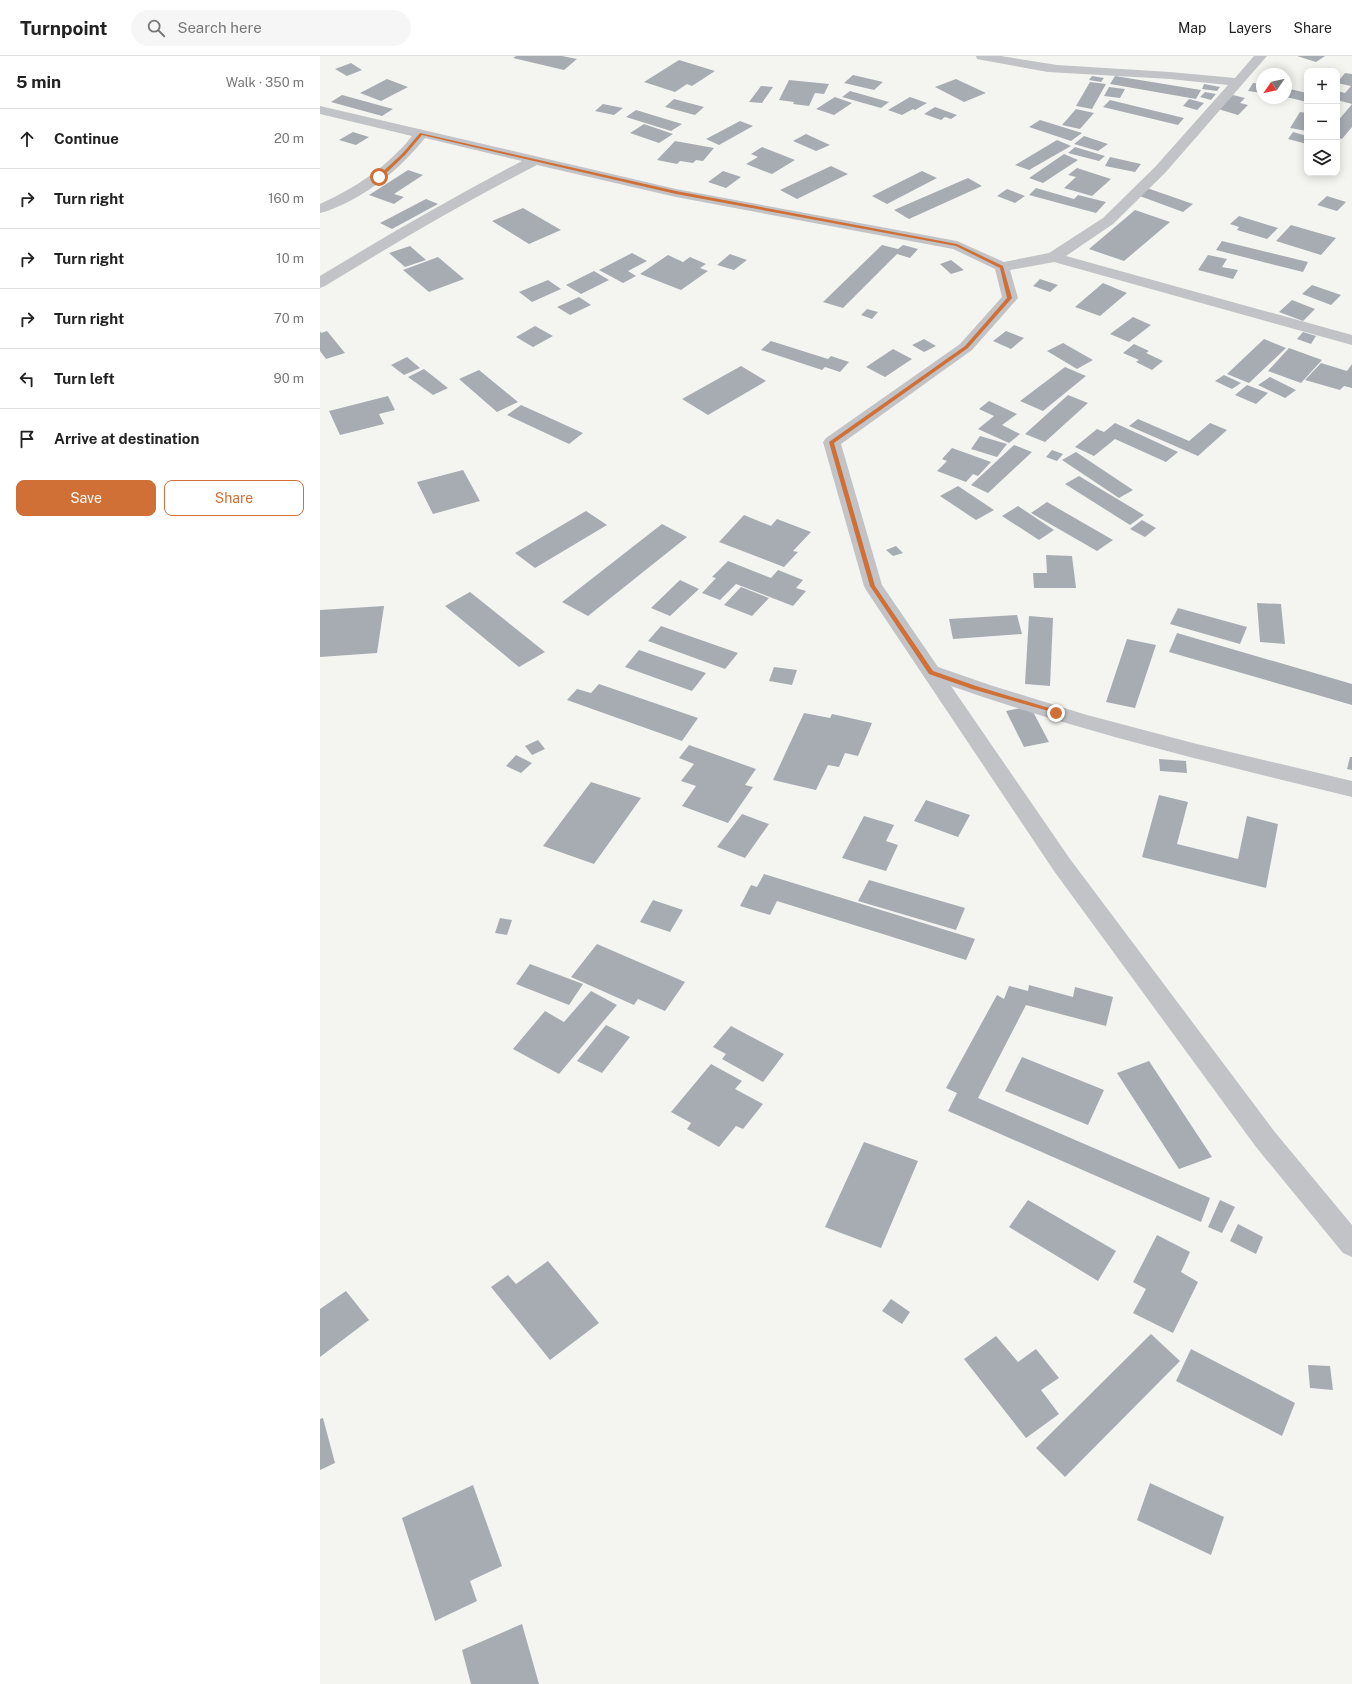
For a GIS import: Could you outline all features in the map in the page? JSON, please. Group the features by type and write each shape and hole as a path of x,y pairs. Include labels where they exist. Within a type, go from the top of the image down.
{"street":[{"path":"982,56 1020,64 1057,69 1179,75 1237,82"},
{"path":"320,110 676,193 957,245 1002,267 1054,257 1108,221 1160,170 1261,56"},
{"path":"320,209 343,198 379,177 404,155 421,134"},
{"path":"320,283 388,241 463,198 536,160"},
{"path":"1054,257 1352,340"},
{"path":"1002,267 1010,298 966,347 832,442 873,586 1062,865 1265,1139 1352,1246"},
{"path":"931,672 974,688 1143,738 1352,789"}],"building":[{"path":"516,56 562,56 577,59 564,70 513,58"},
{"path":"1297,56 1325,56 1316,62"},
{"path":"679,60 715,71 692,86 687,84 675,92 644,82"},
{"path":"351,63 362,70 347,76 335,69"},
{"path":"1345,73 1352,74 1352,104 1340,101 1340,92 1345,93 1351,86 1340,84 1340,79"},
{"path":"853,75 883,82 874,90 844,83"},
{"path":"1092,76 1104,78 1101,82 1089,80"},
{"path":"1115,76 1201,90 1196,99 1110,84"},
{"path":"387,79 408,87 381,101 360,93"},
{"path":"956,79 986,93 964,102 935,87"},
{"path":"789,80 829,84 824,94 815,93 809,106 779,100"},
{"path":"1090,82 1106,84 1092,109 1076,106"},
{"path":"1253,83 1256,83 1256,92 1248,91"},
{"path":"1204,84 1220,87 1217,91 1202,89"},
{"path":"761,86 773,87 762,103 749,102"},
{"path":"1109,87 1125,89 1120,98 1104,96"},
{"path":"1292,89 1304,92 1304,101 1292,98"},
{"path":"850,91 889,102 881,108 842,97"},
{"path":"1205,92 1216,94 1211,100 1200,97"},
{"path":"342,95 393,109 382,116 331,102"},
{"path":"1233,95 1245,98 1240,103 1248,105 1238,115 1218,109"},
{"path":"835,97 852,103 834,115 816,109"},
{"path":"910,97 927,103 902,115 888,110"},
{"path":"674,99 704,107 695,115 665,107"},
{"path":"1189,99 1204,103 1197,110 1183,106"},
{"path":"1110,100 1184,118 1178,125 1103,107"},
{"path":"603,104 623,108 614,115 595,111"},
{"path":"1352,104 1352,127 1342,139 1340,138 1340,118"},
{"path":"935,107 957,115 951,119 945,117 941,120 924,114"},
{"path":"1076,109 1094,113 1080,129 1062,125"},
{"path":"636,110 682,124 671,131 626,117"},
{"path":"1300,112 1304,113 1304,130 1290,128"},
{"path":"1040,120 1082,133 1071,141 1029,127"},
{"path":"740,121 753,126 719,145 706,139"},
{"path":"644,124 673,134 659,143 630,133"},
{"path":"353,132 369,137 356,145 339,140"},
{"path":"1293,132 1304,135 1304,143 1288,139"},
{"path":"806,134 830,145 816,151 793,141"},
{"path":"1084,136 1108,144 1098,151 1074,144"},
{"path":"1057,140 1071,146 1029,170 1015,165"},
{"path":"675,141 714,148 703,161 696,160 693,163 680,161 677,164 657,160"},
{"path":"762,147 795,160 772,174 746,164 758,157 751,154"},
{"path":"1075,147 1105,156 1099,161 1068,153"},
{"path":"1064,154 1078,160 1043,183 1029,178"},
{"path":"1110,157 1141,164 1135,172 1105,166"},
{"path":"831,166 848,174 797,199 780,190"},
{"path":"1077,168 1111,179 1092,196 1064,188 1076,177 1068,175"},
{"path":"408,170 423,175 394,194 404,197 394,204 369,195"},
{"path":"723,171 741,177 726,188 708,182"},
{"path":"922,171 937,178 887,204 872,196"},
{"path":"968,178 982,186 909,219 894,210"},
{"path":"1036,188 1074,199 1078,195 1106,202 1096,213 1029,195"},
{"path":"1147,188 1193,204 1183,212 1137,195"},
{"path":"1007,189 1025,196 1015,203 997,196"},
{"path":"1327,196 1346,202 1337,211 1317,205"},
{"path":"426,199 438,204 392,229 380,223"},
{"path":"523,208 561,230 529,244 492,221"},
{"path":"1135,210 1170,222 1124,261 1089,249"},
{"path":"1239,216 1278,228 1267,239 1237,230 1239,227 1230,224"},
{"path":"1291,225 1336,238 1321,255 1276,241"},
{"path":"1222,241 1308,262 1303,272 1216,250"},
{"path":"882,245 898,249 903,245 918,249 910,258 897,254 843,308 823,302"},
{"path":"410,246 426,260 405,267 389,253"},
{"path":"632,253 647,261 628,271 636,276 623,283 599,270"},
{"path":"730,254 747,260 734,270 717,265"},
{"path":"668,255 683,262 690,257 706,264 700,268 708,271 681,290 640,274"},
{"path":"1208,255 1227,259 1222,267 1238,270 1233,279 1198,270"},
{"path":"438,257 464,279 429,292 403,270"},
{"path":"951,260 964,270 951,274 940,264"},
{"path":"594,271 609,280 581,294 566,285"},
{"path":"1040,279 1058,285 1050,292 1033,286"},
{"path":"548,280 561,289 532,302 519,292"},
{"path":"1103,283 1127,293 1100,316 1075,307"},
{"path":"1312,285 1341,295 1331,305 1302,294"},
{"path":"579,297 591,305 570,315 557,307"},
{"path":"1292,300 1315,309 1303,321 1279,312"},
{"path":"867,309 878,312 872,319 861,315"},
{"path":"1133,317 1151,325 1129,342 1110,334"},
{"path":"535,326 553,336 533,347 516,337"},
{"path":"320,331 321,333 327,331 345,353 326,359 320,351"},
{"path":"1006,331 1024,338 1011,349 993,341"},
{"path":"1303,332 1316,336 1311,344 1297,339"},
{"path":"924,339 936,346 924,352 912,345"},
{"path":"1264,339 1286,348 1249,383 1227,374"},
{"path":"771,341 828,359 831,356 849,362 840,372 825,367 822,370 761,350"},
{"path":"1063,343 1093,360 1077,369 1047,351"},
{"path":"1134,344 1149,351 1146,353 1163,361 1152,370 1136,362 1139,360 1123,353"},
{"path":"1289,348 1322,360 1301,383 1268,371"},
{"path":"893,349 912,359 885,377 866,367"},
{"path":"407,357 420,368 404,375 391,365"},
{"path":"1321,363 1347,371 1352,364 1352,388 1344,386 1340,390 1305,380"},
{"path":"741,366 766,381 708,415 682,399"},
{"path":"1065,367 1086,376 1043,411 1020,401"},
{"path":"424,369 448,388 433,395 408,377"},
{"path":"479,370 518,402 497,412 459,379"},
{"path":"1224,375 1241,383 1232,389 1215,381"},
{"path":"1270,377 1296,390 1285,398 1258,385"},
{"path":"1247,385 1268,393 1256,404 1235,395"},
{"path":"1068,395 1088,403 1045,442 1025,434"},
{"path":"388,396 395,410 379,414 384,424 340,435 329,411"},
{"path":"989,401 1017,414 1002,425 1020,434 1009,443 978,429 994,416 979,409"},
{"path":"521,405 583,433 569,444 507,415"},
{"path":"1138,419 1189,441 1210,423 1227,430 1198,456 1129,426"},
{"path":"1115,423 1178,452 1166,462 1115,439 1094,456 1075,447 1097,429 1104,432"},
{"path":"980,436 1007,444 997,457 971,449"},
{"path":"1014,445 1032,452 988,493 971,485"},
{"path":"952,448 991,462 978,476 973,474 966,482 937,471 947,461 942,459"},
{"path":"1052,450 1063,454 1057,461 1046,457"},
{"path":"1076,452 1133,490 1119,498 1062,460"},
{"path":"463,470 480,501 433,514 417,482"},
{"path":"1079,476 1144,515 1130,525 1065,484"},
{"path":"958,486 994,510 976,520 940,496"},
{"path":"1047,502 1113,540 1097,551 1031,513"},
{"path":"1018,506 1054,530 1039,540 1002,516"},
{"path":"586,511 607,525 535,568 515,553"},
{"path":"744,515 771,526 777,519 811,532 793,551 798,552 784,567 719,542"},
{"path":"1142,520 1156,528 1145,537 1130,529"},
{"path":"662,524 687,537 588,616 562,602"},
{"path":"896,546 903,553 893,556 886,550"},
{"path":"1046,555 1072,556 1076,588 1034,588 1033,573 1047,573"},
{"path":"728,561 771,578 778,570 803,580 796,588 806,591 793,606 736,584 720,600 702,593 716,578 712,577"},
{"path":"680,580 699,589 670,616 651,608"},
{"path":"741,587 769,598 752,616 724,605"},
{"path":"470,592 545,652 519,667 445,606"},
{"path":"1257,603 1281,604 1285,644 1260,642"},
{"path":"384,606 377,653 320,657 320,610"},
{"path":"1178,608 1247,627 1240,644 1170,624"},
{"path":"1017,615 1022,634 953,639 949,619"},
{"path":"1029,616 1053,618 1050,686 1025,684"},
{"path":"661,626 738,653 725,669 648,641"},
{"path":"1177,633 1352,684 1352,705 1169,652"},
{"path":"1127,639 1156,645 1135,708 1106,702"},
{"path":"639,650 706,673 692,691 625,667"},
{"path":"774,667 797,670 792,685 769,681"},
{"path":"599,684 698,718 682,741 567,700 577,689 591,693"},
{"path":"1030,706 1049,742 1024,747 1006,711"},
{"path":"804,713 830,718 832,714 872,723 858,756 845,753 839,767 828,765 816,790 773,780"},
{"path":"538,740 545,749 532,755 525,746"},
{"path":"689,745 756,769 745,785 753,787 728,823 682,806 696,786 681,781 694,764 679,758"},
{"path":"516,755 532,763 521,773 506,766"},
{"path":"1350,757 1352,757 1352,770 1347,769"},
{"path":"1159,759 1186,761 1187,773 1160,771"},
{"path":"591,782 641,798 594,864 543,846"},
{"path":"1159,795 1188,802 1177,844 1238,859 1247,816 1278,824 1266,888 1142,857"},
{"path":"926,800 970,815 958,837 914,821"},
{"path":"742,814 769,824 745,858 717,847"},
{"path":"864,816 894,825 886,841 898,845 886,871 842,858"},
{"path":"764,874 975,939 966,960 777,901 770,915 740,906 751,885 757,887"},
{"path":"869,880 965,908 956,930 858,901"},
{"path":"653,900 683,910 670,932 640,922"},
{"path":"500,918 512,920 507,935 495,933"},
{"path":"597,944 685,982 665,1011 638,999 634,1005 571,977"},
{"path":"530,964 583,984 569,1005 516,984"},
{"path":"1029,985 1073,997 1075,987 1113,997 1106,1026 1026,1005 978,1098 1210,1198 1201,1222 948,1111 957,1093 946,1088 997,995 1004,999 1009,986 1028,991"},
{"path":"591,991 617,1005 559,1074 513,1049 545,1011 564,1022"},
{"path":"606,1025 630,1037 602,1073 577,1061"},
{"path":"731,1026 784,1054 763,1082 722,1059 726,1054 713,1047"},
{"path":"1022,1057 1104,1090 1088,1125 1005,1091"},
{"path":"1149,1061 1212,1157 1179,1169 1117,1073"},
{"path":"711,1064 742,1081 735,1089 763,1104 743,1129 736,1126 719,1147 687,1129 691,1123 671,1112"},
{"path":"864,1142 918,1161 881,1248 825,1227"},
{"path":"1028,1200 1116,1251 1098,1281 1009,1227"},
{"path":"1220,1200 1235,1207 1222,1233 1208,1227"},
{"path":"1238,1224 1263,1237 1256,1254 1230,1241"},
{"path":"1157,1235 1190,1252 1181,1272 1198,1282 1173,1333 1133,1313 1146,1289 1133,1282"},
{"path":"548,1261 599,1323 550,1360 491,1287 508,1275 516,1284"},
{"path":"346,1291 369,1320 320,1357 320,1309"},
{"path":"891,1299 910,1312 902,1324 882,1311"},
{"path":"1151,1334 1180,1361 1065,1477 1036,1448"},
{"path":"996,1336 1018,1362 1036,1349 1059,1378 1041,1390 1059,1414 1026,1438 964,1359"},
{"path":"1191,1349 1295,1403 1282,1436 1176,1381"},
{"path":"1308,1365 1330,1366 1333,1390 1310,1388"},
{"path":"323,1418 335,1463 320,1470 320,1419"},
{"path":"1150,1483 1224,1517 1211,1555 1137,1520"},
{"path":"473,1485 502,1566 470,1581 477,1601 435,1621 402,1518"},
{"path":"522,1624 539,1684 471,1684 462,1650"}],"route":[{"path":"379,177 404,155 421,134 676,193 957,245 1002,267 1010,298 966,347 832,442 873,586 931,672 974,688 1056,713"}]}
